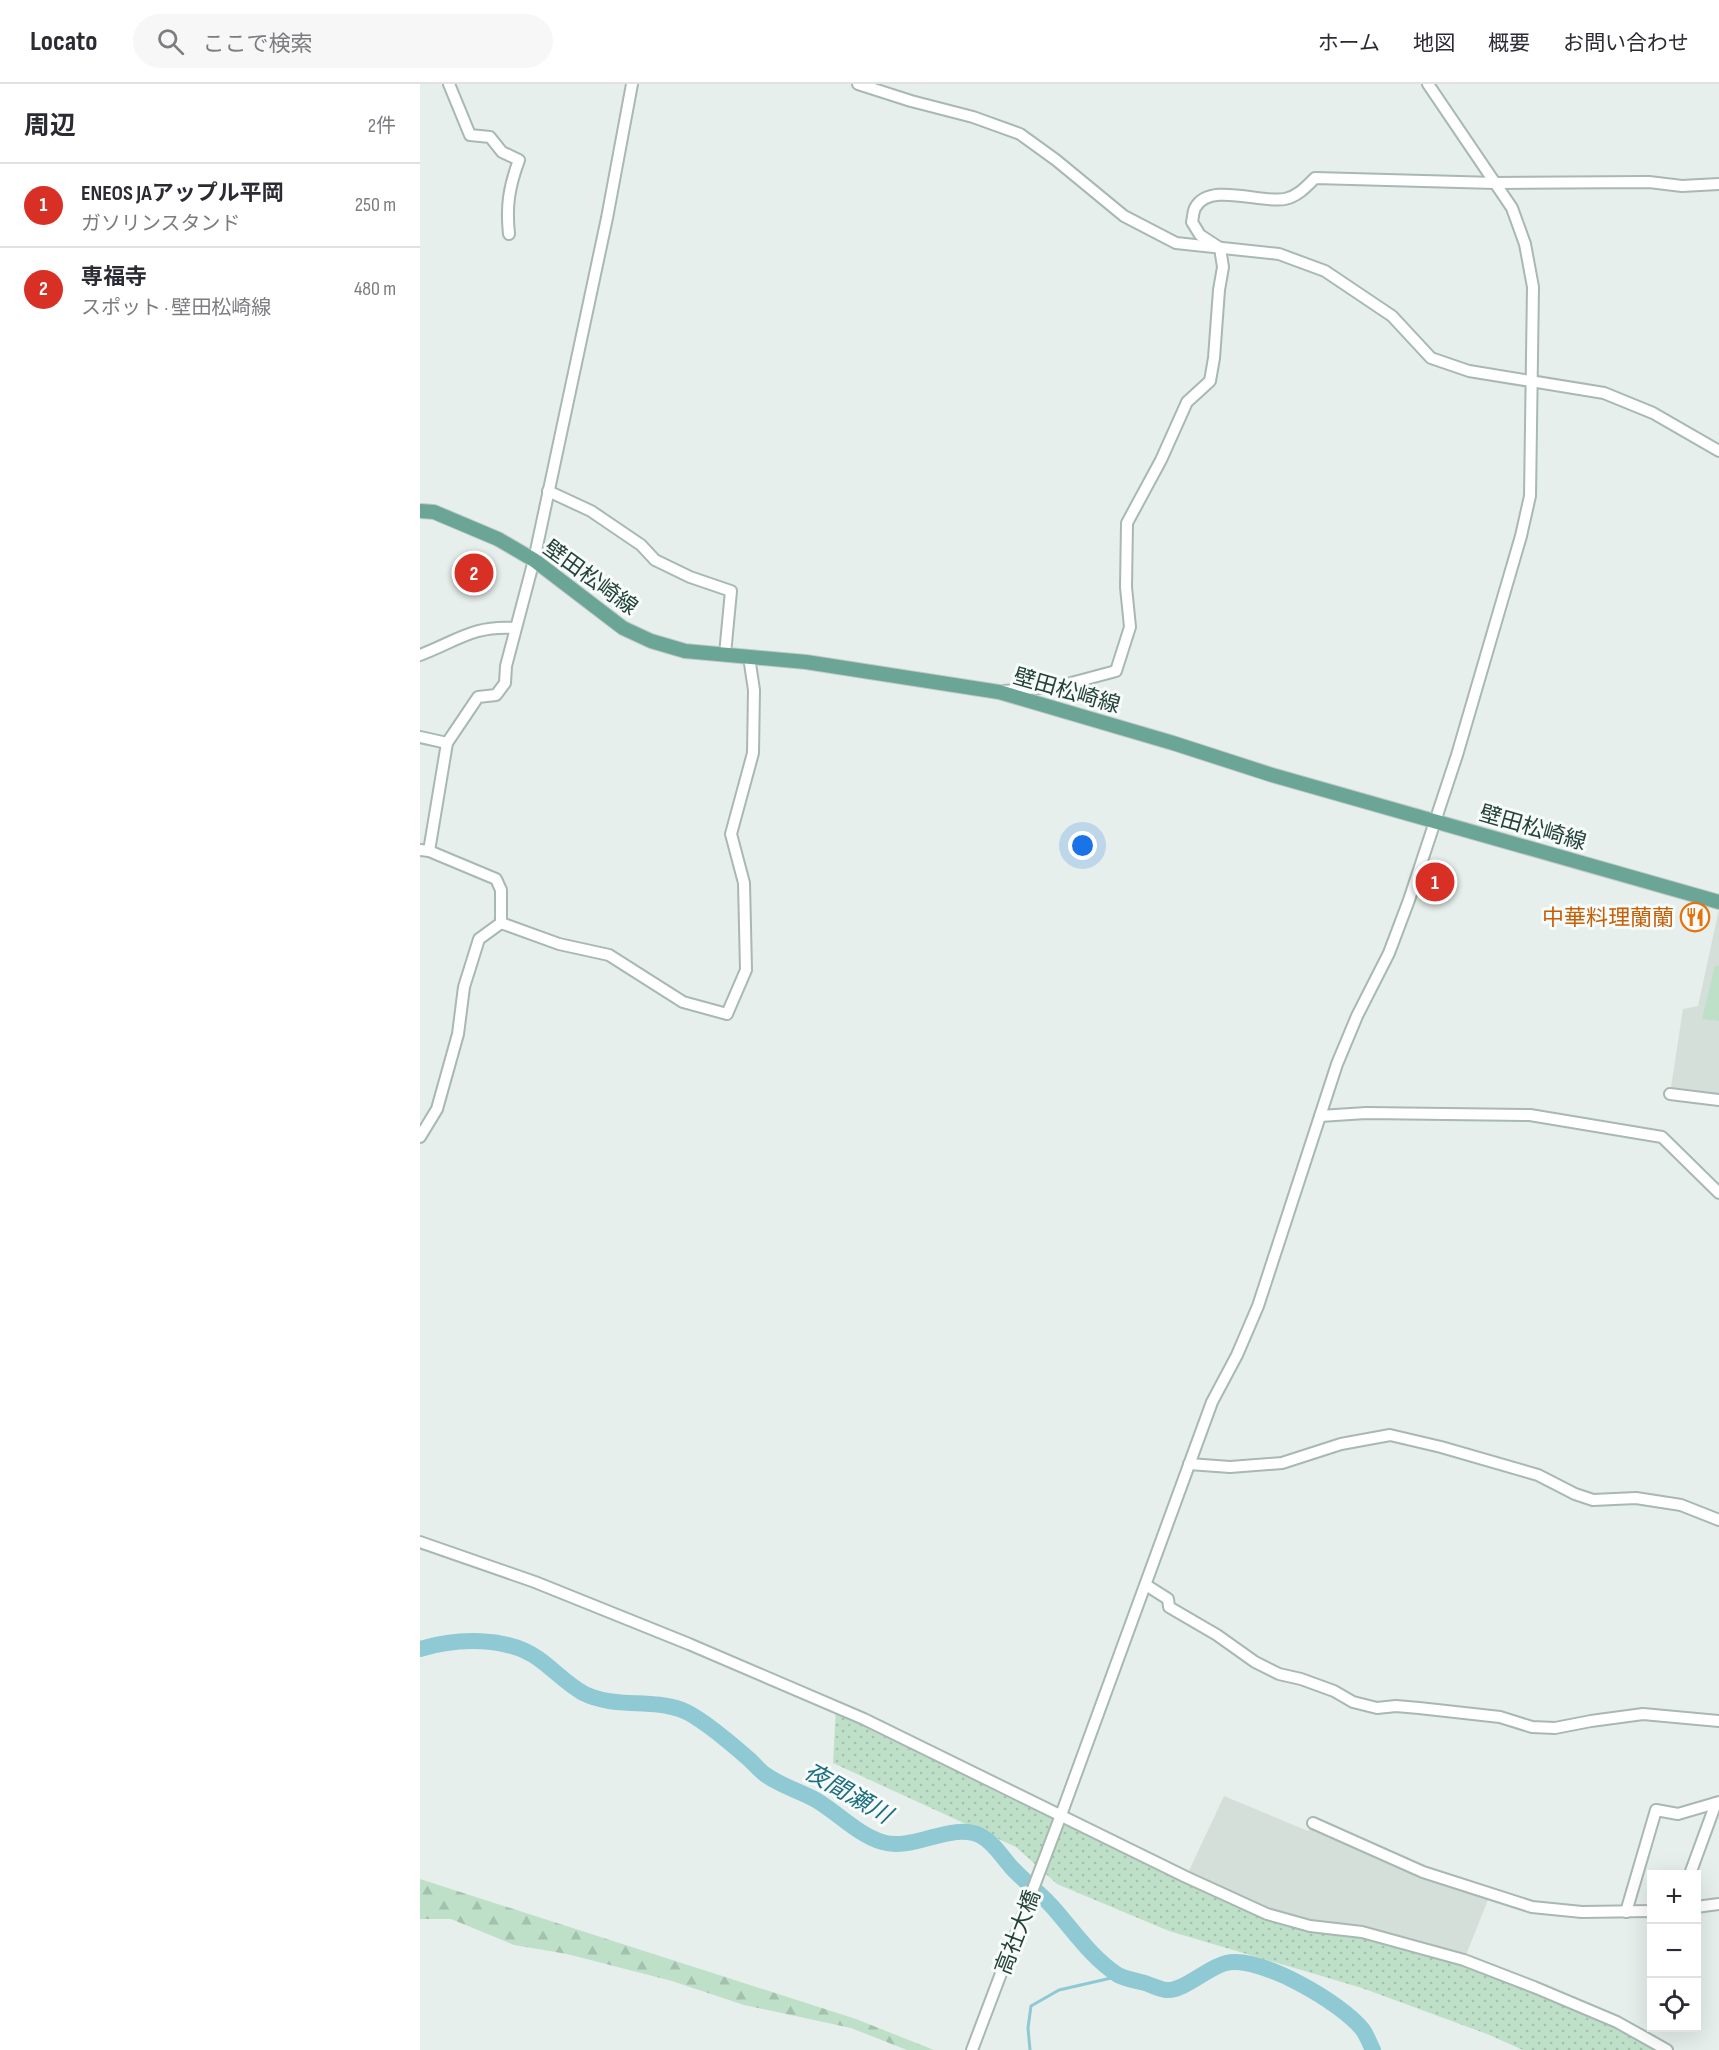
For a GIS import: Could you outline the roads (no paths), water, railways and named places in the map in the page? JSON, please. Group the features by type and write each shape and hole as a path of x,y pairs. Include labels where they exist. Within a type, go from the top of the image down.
{"main road":[{"name":"壁田松崎線","path":"420,511 434,512 498,539 534,560 623,628 651,641 685,651 806,662 999,692 1173,742 1272,775 1719,902"}],"street":[{"path":"449,84 470,135 490,138 502,152 519,160 511,183 506,211 509,234"},
{"path":"501,923 501,890 496,879 425,850 447,743 478,697 496,695 505,682 506,666 534,560 608,218 632,84"},
{"path":"858,84 910,101 973,117 1020,134 1056,160 1124,216 1176,243 1279,255 1325,271 1392,316 1431,358 1469,371 1604,393 1653,413 1719,451"},
{"name":"高社大橋","path":"972,2050 1061,1815 1212,1402 1237,1355 1258,1306 1337,1064 1357,1016 1389,953 1436,821 1521,536 1530,496 1532,382 1533,287 1525,244 1512,208 1428,84"},
{"path":"999,692 1060,686 1116,671 1130,627 1126,587 1127,523 1161,460 1188,402 1210,381 1223,267 1220,248 1200,235 1192,222 1196,207 1208,197 1228,195 1283,200 1298,194 1315,178 1495,183 1649,182 1682,186 1719,184"},
{"path":"548,491 591,510 641,545 655,560 690,577 731,591 725,654"},
{"path":"420,655 468,633 494,626 515,628"},
{"path":"501,923 559,944 609,955 683,1002 727,1014 746,970 744,883 731,834 753,753 754,690 749,657"},
{"path":"420,737 447,743"},
{"path":"420,1137 437,1109 458,1034 464,987 479,939 501,923"},
{"path":"1670,1094 1719,1100"},
{"path":"1320,1116 1366,1113 1530,1115 1662,1137 1719,1193"},
{"path":"1189,1464 1230,1467 1282,1463 1341,1444 1390,1435 1538,1475 1575,1494 1593,1500 1648,1499 1681,1505 1719,1520"},
{"path":"420,1542 535,1582 689,1644 864,1719 1186,1877 1267,1914 1310,1926 1362,1932 1464,1960 1617,2022 1667,2050"},
{"path":"1146,1585 1168,1599 1168,1607 1217,1635 1255,1662 1280,1674 1334,1691 1353,1702 1377,1708 1396,1706 1500,1717 1532,1727 1555,1728 1591,1720 1643,1714 1719,1721"},
{"path":"1692,1870 1718,1802"},
{"path":"1626,1912 1656,1810 1678,1814 1718,1802"},
{"path":"1313,1823 1423,1872 1532,1907 1582,1912 1647,1911"},
{"path":"1701,1906 1719,1904"}],"waterway":[{"name":"夜間瀬川","path":"420,1649 465,1641 512,1646 539,1659 577,1689 595,1698 670,1706 682,1710 717,1732 766,1775 816,1800 856,1829 882,1842 906,1843 958,1832 970,1832 986,1839 1012,1868 1051,1905 1092,1954 1118,1975 1158,1988 1173,1990 1226,1963 1241,1962 1259,1966 1299,1983 1338,2007 1363,2030 1373,2050"},
{"path":"1030,2050 1028,2028 1031,2006 1059,1990 1120,1976"}],"place":[{"name":"専福寺","path":"474,573"},
{"name":"ENEOS JAアップル平岡","path":"1435,882"},
{"name":"中華料理蘭蘭","path":"1695,917"}]}
